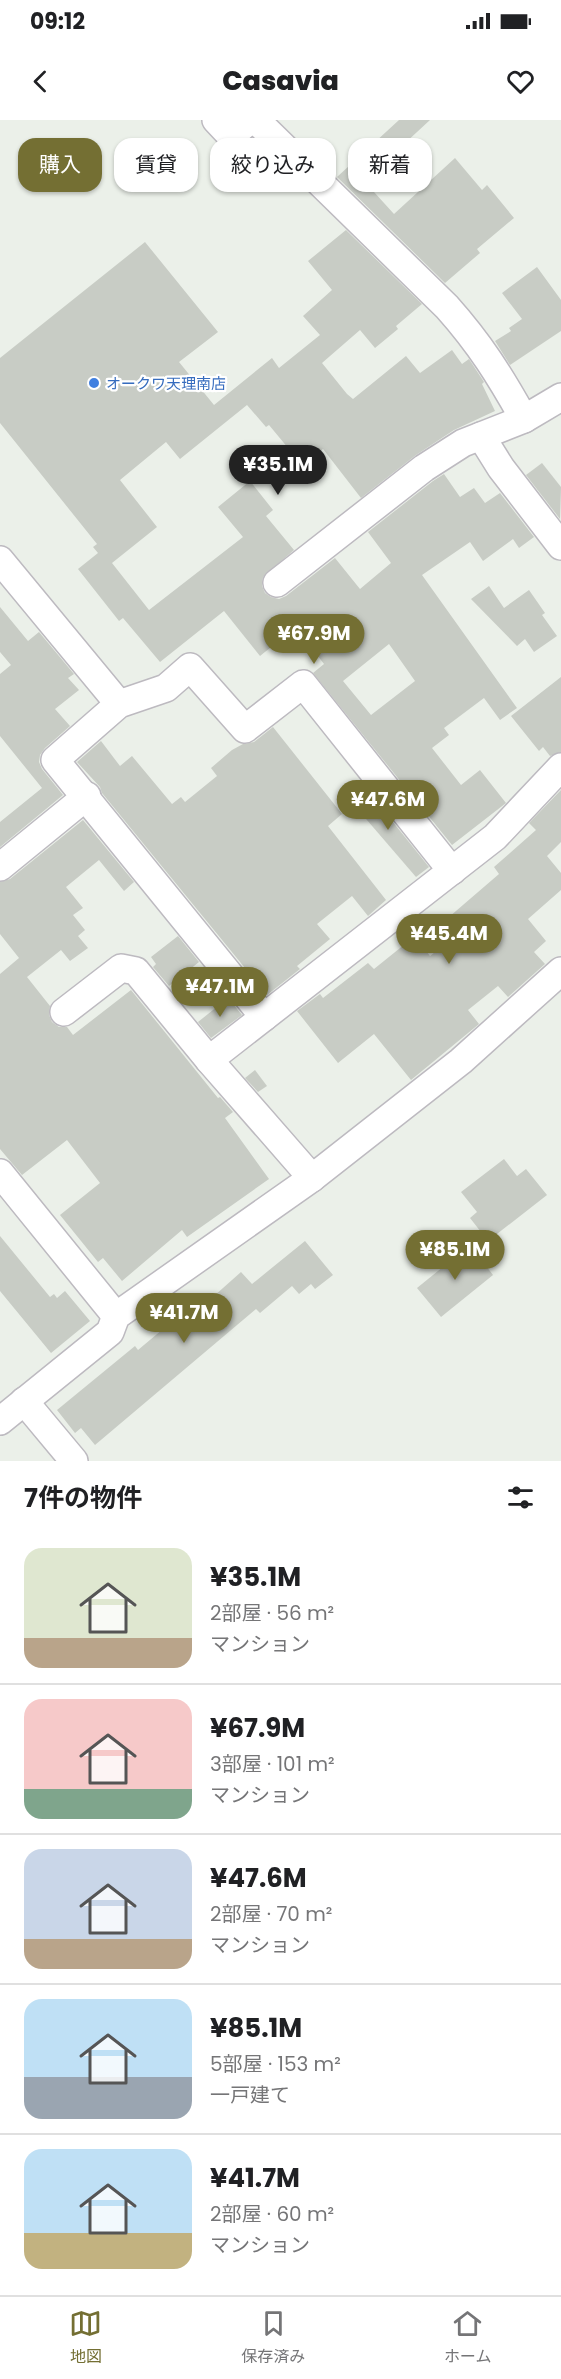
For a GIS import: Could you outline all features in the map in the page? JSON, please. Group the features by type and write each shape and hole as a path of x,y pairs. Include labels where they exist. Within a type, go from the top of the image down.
{"street":[{"path":"216,120 231,136 250,120"},
{"path":"256,120 447,307 492,362 525,419"},
{"path":"277,583 424,468 463,443 525,419 561,397"},
{"path":"481,435 501,468 561,546"},
{"path":"0,560 119,704"},
{"path":"264,1017 87,796 55,760 119,704 166,688 190,667 245,729 303,684 452,872"},
{"path":"209,1060 495,837 561,767"},
{"path":"0,867 87,796"},
{"path":"64,1012 121,968 136,971 209,1060 312,1178"},
{"path":"0,1421 110,1332 116,1316 312,1178 461,1061 561,971"},
{"path":"0,1173 116,1316"},
{"path":"24,1401 74,1461"}],"building":[{"path":"399,120 430,120 411,138 379,138"},
{"path":"455,158 482,190 487,185 514,218 477,249 480,253 445,283 352,192 374,192 394,214 418,192 432,192 432,179"},
{"path":"348,167 348,188 337,177"},
{"path":"346,230 422,304 396,326 398,329 375,348 360,330 322,363 353,399 406,356 420,373 452,350 462,364 469,359 484,382 482,384 495,411 454,430 416,455 361,498 323,449 303,466 269,425 266,427 247,405 180,459 166,442 120,480 157,527 112,563 149,610 243,537 218,507 250,481 273,510 266,516 294,550 263,577 262,586 265,593 279,599 286,596 335,558 360,589 391,563 368,532 433,481 444,474 460,497 474,488 485,503 500,493 534,537 519,548 513,539 483,561 470,542 422,575 517,708 500,720 484,698 444,728 449,735 432,748 461,785 480,770 506,803 452,845 313,673 324,664 296,627 260,656 224,611 160,662 123,618 119,621 78,569 98,553 93,547 97,544 0,423 0,358 145,242 218,332 179,362 214,405 272,358 279,368 320,335 303,316 332,290 308,261","holes":["389,644 415,681 371,715 343,681"]},
{"path":"537,267 561,300 561,331 510,365 495,341 511,331 509,328 522,319 502,293"},
{"path":"542,463 561,487 560,519 526,475"},
{"path":"489,586 504,608 529,590 545,613 542,615 557,636 534,652 525,639 517,646 471,599"},
{"path":"0,607 28,641 39,632 74,674 68,678 79,690 55,709 70,726 40,755 39,762 42,769 63,795 0,847 0,822 42,788 0,736 0,674 11,665 0,652"},
{"path":"561,677 561,752 550,756 543,747 539,751 511,716"},
{"path":"273,727 342,814 328,826 386,900 368,916 352,896 317,924 330,939 297,966 300,969 267,995 102,793 100,787 77,762 101,741 120,766 132,756 172,804 181,797 185,802 217,776 211,768 232,750 243,744 254,742"},
{"path":"364,786 429,867 416,877 348,798"},
{"path":"561,790 561,842 547,856 561,873 561,890 528,919 546,941 534,952 545,964 508,997 498,986 468,1010 479,1024 411,1080 374,1034 338,1063 297,1011 320,994 323,998 368,963 374,969 415,936 430,956 462,931 449,917 499,874 494,867 536,830 529,823"},
{"path":"83,820 134,882 124,891 99,860 66,887 83,908 73,915 85,930 78,936 88,948 70,961 61,950 27,977 50,1006 49,1015 52,1022 59,1027 67,1027 73,1035 131,990 218,1098 220,1097 233,1112 225,1118 269,1179 187,1237 182,1230 122,1281 103,1258 98,1262 60,1215 100,1183 67,1140 22,1175 0,1149 0,974 19,958 0,934 0,882 10,879"},
{"path":"178,936 199,962 169,986 153,967 156,964 151,957"},
{"path":"228,998 242,1015 211,1038 198,1022"},
{"path":"255,1070 267,1086 258,1092 245,1078"},
{"path":"504,1159 517,1176 526,1169 547,1195 488,1241 470,1218 477,1212 461,1192"},
{"path":"0,1236 50,1297 54,1294 57,1298 65,1291 90,1321 51,1353 0,1291"},
{"path":"305,1241 333,1275 315,1289 311,1284 299,1294 292,1286 260,1313 256,1309 95,1445 81,1428 75,1433 57,1410 135,1346 138,1350 200,1298 205,1304 241,1272 252,1284"},
{"path":"470,1245 493,1275 441,1317 417,1288"}],"place":[{"name":"オークワ天理南店","path":"94,383"}]}
